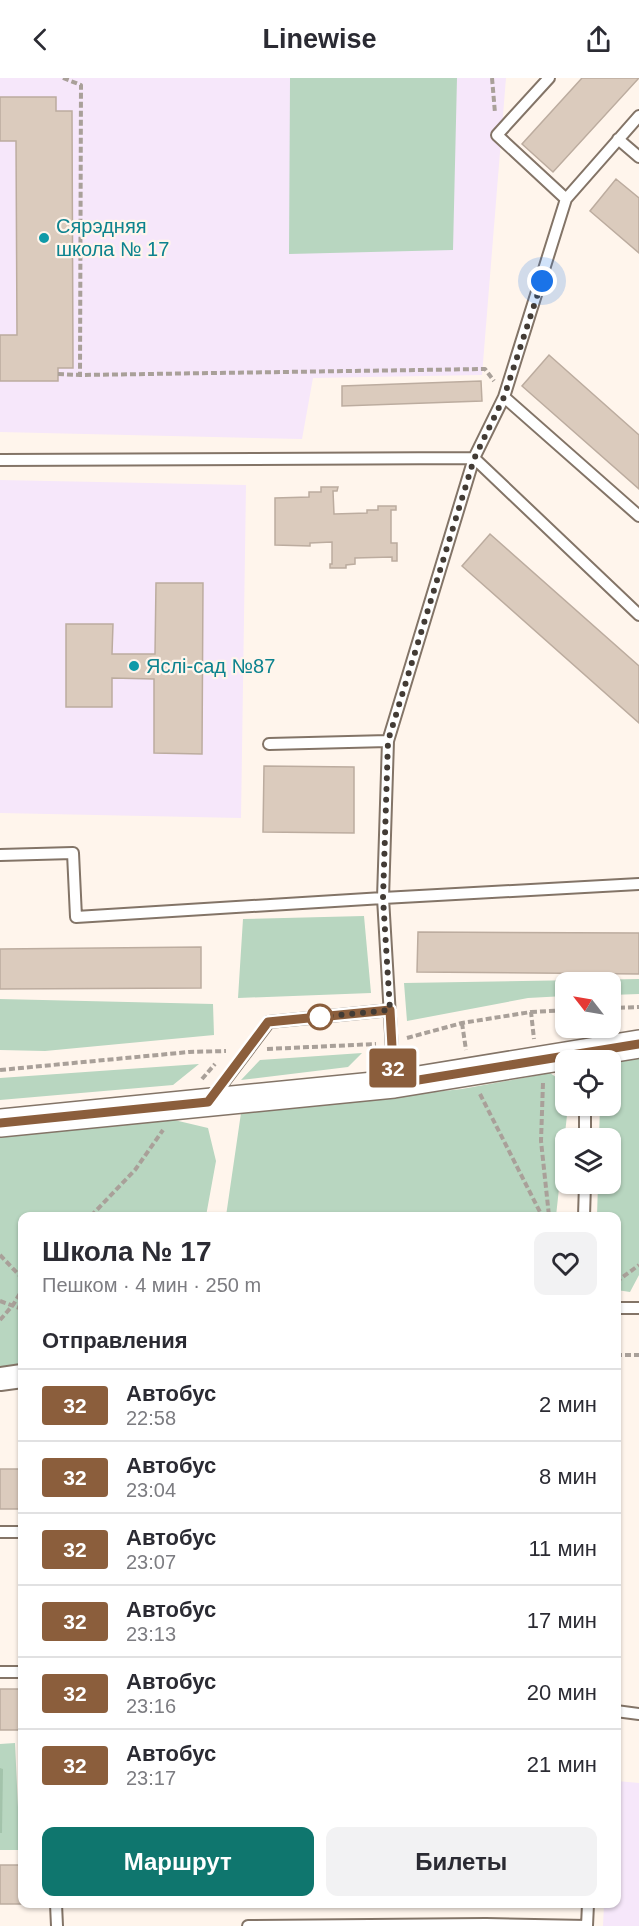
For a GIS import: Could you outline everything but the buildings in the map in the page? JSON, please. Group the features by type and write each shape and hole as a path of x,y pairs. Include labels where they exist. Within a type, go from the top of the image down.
{"street":[{"path":"614,1050 639,1044"},
{"path":"0,1123 394,1084 470,1071 555,1061"},
{"path":"0,1379 18,1377"}],"lane":[{"path":"549,78 497,135 566,200"},
{"path":"394,1084 383,898 388,741 474,459 504,397 566,200 639,116"},
{"path":"618,139 639,158"},
{"path":"504,397 639,516"},
{"path":"0,460 474,459 639,615"},
{"path":"269,744 388,741"},
{"path":"0,855 73,853 76,917 639,884"},
{"path":"208,1102 268,1022 390,1010"},
{"path":"584,1212 585,1194"},
{"path":"621,1308 639,1308"},
{"path":"0,1532 18,1532"},
{"path":"0,1672 18,1672"},
{"path":"621,1712 639,1714"},
{"path":"56,1908 57,1926"},
{"path":"248,1926 587,1926 588,1908"}],"path":[{"path":"63,78 81,85 80,375"},
{"path":"492,78 497,135"},
{"path":"58,374 485,369 504,397"},
{"path":"621,1008 639,1007"},
{"path":"0,1070 189,1052 340,1047 392,1042 462,1023 531,1012 555,1011"},
{"path":"531,1012 536,1047"},
{"path":"462,1023 470,1071 540,1212"},
{"path":"95,1212 135,1170 180,1105 225,1051"},
{"path":"543,1073 541,1141 549,1212"},
{"path":"0,1255 18,1274"},
{"path":"621,1278 639,1265"},
{"path":"0,1320 18,1297"},
{"path":"0,1301 18,1307"},
{"path":"621,1355 639,1355"}],"shaded area":[{"path":"0,78 506,78 482,375 313,378 302,439 0,432"},
{"path":"0,480 246,485 241,818 0,813"},
{"path":"621,1781 639,1783 639,1926 603,1926 604,1908 621,1908"}],"green space":[{"path":"290,78 457,78 453,250 289,254"},
{"path":"364,916 371,993 238,998 243,919"},
{"path":"621,979 639,979 639,994 621,995"},
{"path":"555,980 555,997 528,998 407,1021 404,983"},
{"path":"0,999 213,1004 214,1035 45,1051 0,1050"},
{"path":"639,1049 639,1275 630,1292 621,1291 621,1212 597,1212 598,1194 621,1194 621,1128 599,1128 600,1116 621,1116 621,1057"},
{"path":"362,1053 348,1067 241,1080 260,1060"},
{"path":"199,1064 173,1085 0,1100 0,1078"},
{"path":"550,1073 555,1076 555,1116 567,1116 566,1128 555,1128 555,1194 558,1194 556,1212 227,1212 241,1113 462,1089"},
{"path":"170,1119 208,1128 216,1161 207,1212 18,1212 18,1367 0,1369 0,1137"},
{"path":"15,1743 18,1850 0,1850 0,1744"},
{"path":"0,1768 3,1769 2,1833 0,1833"}],"bus line":[{"name":"32","path":"0,1123 208,1102 268,1022 390,1010 394,1084 639,1044"}],"place":[{"name":"Сярэдняя школа № 17","path":"44,238"},
{"name":"Яслі-сад №87","path":"134,666"}],"route":[{"path":"320,1017 390,1010 383,898 388,741 474,459 504,397 542,281"}]}
